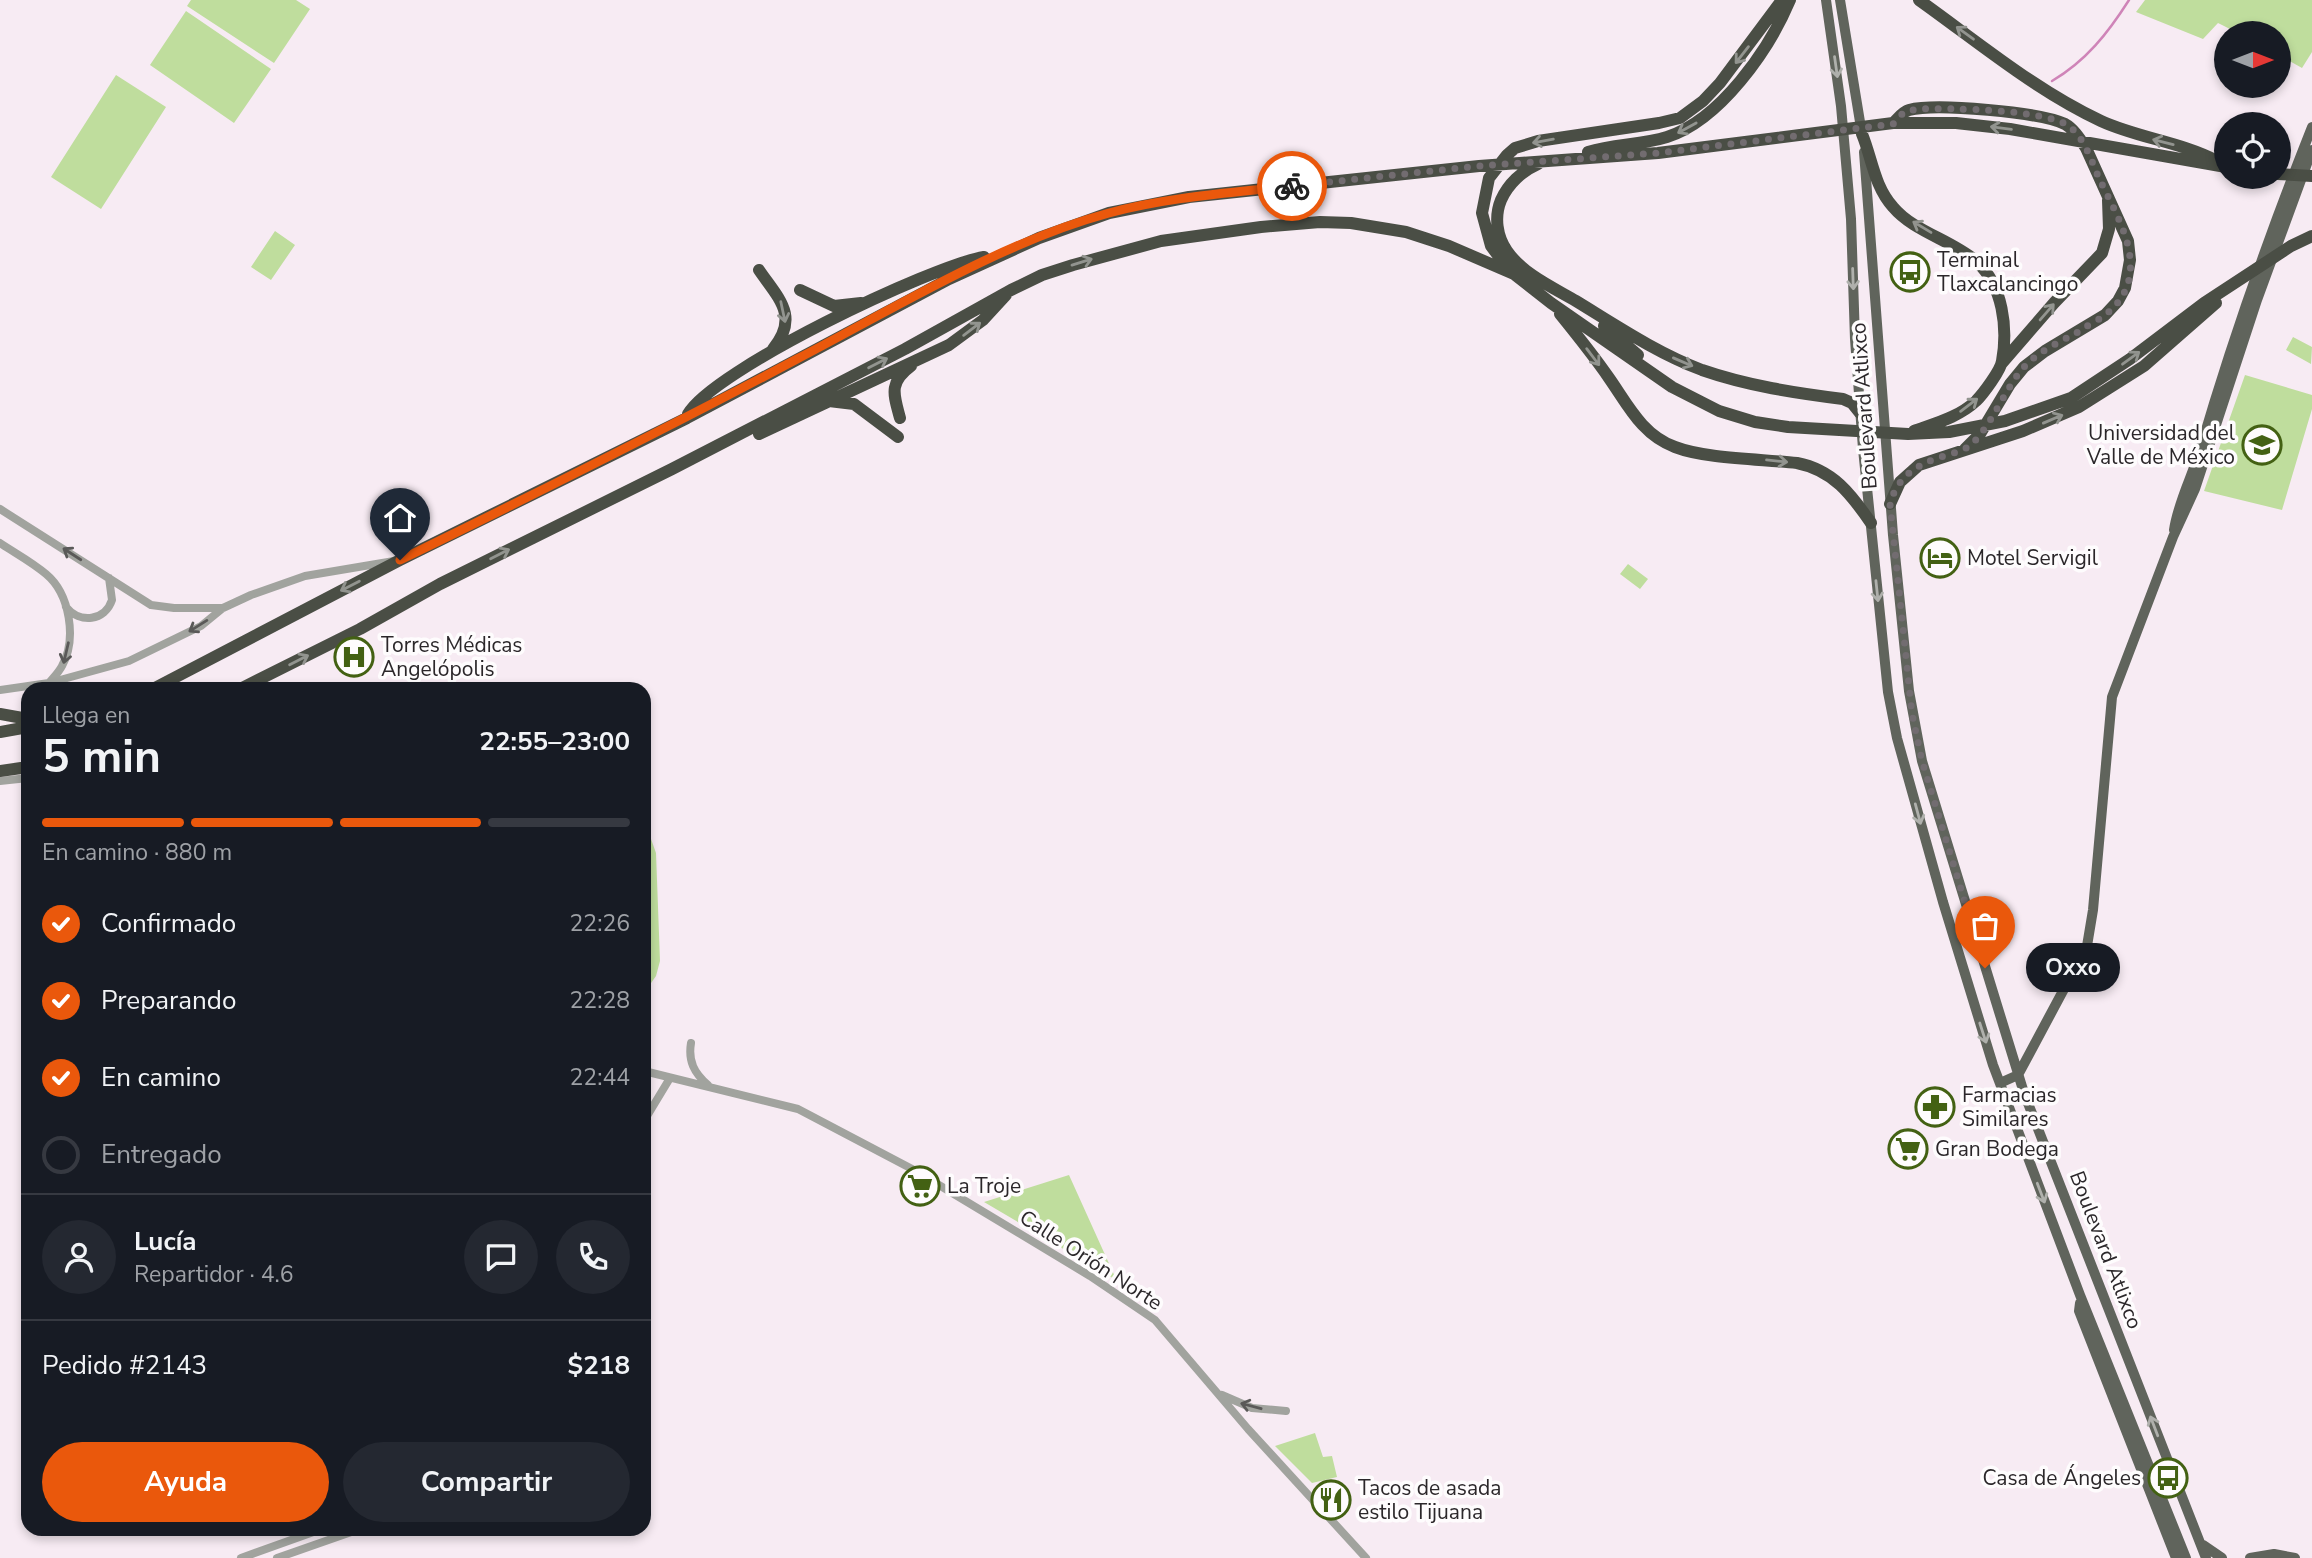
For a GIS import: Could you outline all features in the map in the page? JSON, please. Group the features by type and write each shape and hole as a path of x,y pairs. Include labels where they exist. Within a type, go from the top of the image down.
{"highway":[{"path":"1782,0 1720,83 1703,101 1680,118 1660,124 1538,141 1515,148 1489,178 1482,213 1491,246 1514,274 1672,387 1719,411 1755,422 1788,427 1901,434 1934,434 2005,421 2071,398 2130,359 2204,303 2291,246 2312,236"},
{"path":"1572,159 1606,147 1665,138 1696,123 1718,104 1756,60 1790,0"},
{"path":"1919,0 2040,87 2071,106 2123,130 2199,153 2214,161"},
{"path":"1893,124 1909,110 1924,109 2011,112 2056,121 2069,127 2086,148 2124,228 2130,250 2127,280 2118,301 2105,315 2045,351 2024,367 2010,384 1980,434 1965,449"},
{"path":"165,682 400,560 687,418 999,255 1109,213 1176,200 1479,166 1658,153 1893,124 1956,123 2068,139 2214,165"},
{"path":"1862,134 1878,183 1890,204 1902,215 1970,257 1990,278 1997,293 2004,322 2002,363"},
{"path":"1549,160 1525,171 1508,188 1499,208 1499,234 1507,252 1518,264 1650,346 1685,363 1762,386 1843,399 1853,403 1860,413"},
{"path":"2291,175 2311,176"},
{"path":"1901,434 1950,418 1969,407 1983,392 2002,363 2102,253 2109,229 2109,198"},
{"path":"258,682 440,584 905,349 1011,290 1063,268 1161,241 1320,222 1351,223 1406,232 1449,246 1514,274"},
{"path":"687,418 693,407 715,387 767,355 875,299 954,264 999,255"},
{"path":"759,270 781,301 786,313 783,333 777,345 767,355"},
{"path":"1890,504 1895,489 1908,473 1924,463 2043,424 2097,397 2158,355 2245,277"},
{"path":"800,290 834,306 875,299"},
{"path":"672,469 680,469 710,457 949,345 983,320 1011,290"},
{"path":"1551,303 1609,378 1634,416 1654,435 1689,451 1797,463 1819,469 1844,487 1871,523"},
{"path":"1581,304 1672,387"},
{"path":"901,418 894,396 898,378 925,357"},
{"path":"825,401 854,404 898,437"},
{"path":"0,714 21,718"},
{"path":"0,732 21,728"},
{"path":"0,771 21,769"}],"main road":[{"name":"Boulevard Atlixco","path":"1826,0 1841,106 1851,219 1860,413 1888,692 1897,738 1943,902 2000,1083 2080,1295 2186,1558"},
{"name":"Boulevard Atlixco","path":"1840,0 1862,134 1890,504 1909,691 1922,761 2018,1075 2206,1558"},
{"path":"2173,537 2176,517 2197,462 2249,296 2312,127"},
{"path":"2000,1083 2018,1075 2087,946 2093,909 2112,697 2173,537 2195,489 2257,300 2312,150"},
{"path":"1851,219 1870,218"},
{"path":"2080,1295 2079,1311 2176,1558"},
{"path":"2200,1542 2222,1558"},
{"path":"2250,1558 2274,1555 2295,1558"}],"street":[{"path":"0,509 151,605 223,608"},
{"path":"0,543 48,575 60,592 66,607 71,629 69,641 63,665 50,682"},
{"path":"53,682 129,661 201,626 223,608 305,576 400,560"},
{"path":"66,607 77,616 94,618 103,614 112,600 109,578"},
{"path":"0,690 21,687"},
{"path":"0,781 21,779"},
{"path":"691,1043 693,1067 710,1087"},
{"name":"Calle Orión Norte","path":"651,1074 797,1109 914,1170 1090,1276 1155,1320 1366,1558"},
{"path":"651,1109 670,1078"},
{"path":"1218,1394 1252,1408 1286,1411"},
{"path":"241,1558 302,1536"},
{"path":"277,1558 340,1536"}],"green space":[{"path":"191,0 296,0 310,9 274,63 187,6"},
{"path":"2145,0 2312,0 2312,52 2302,68 2291,62 2291,21 2214,21 2214,27 2203,39 2136,12"},
{"path":"186,11 271,69 234,123 150,65"},
{"path":"116,75 166,107 101,209 51,177"},
{"path":"275,231 295,245 271,280 251,267"},
{"path":"2293,337 2312,347 2311,364 2286,350"},
{"path":"2245,375 2312,395 2312,409 2282,510 2204,491"},
{"path":"1628,564 1648,579 1640,589 1620,574"},
{"path":"651,839 656,853 660,961 651,983"},
{"path":"1069,1175 1116,1279 1116,1280 984,1202"},
{"path":"1315,1433 1323,1457 1332,1456 1337,1477 1312,1483 1275,1446"}],"waterway":[{"path":"2052,81 2075,65 2095,45 2129,0"}],"way so far":[{"path":"1292,186 1479,166 1658,153 1893,124 1904,112 1917,109 2011,112 2056,121 2074,131 2086,148 2129,241 2129,272 2125,288 2118,301 2105,315 2045,351 2024,367 1970,445 1924,463 1908,473 1895,489 1890,504 1912,714 1922,761 1985,968"}],"place":[{"name":"Terminal Tlaxcalancingo","path":"1910,272"},
{"name":"Universidad del Valle de México","path":"2262,445"},
{"name":"Motel Servigil","path":"1940,558"},
{"name":"Torres Médicas Angelópolis","path":"354,657"},
{"name":"Oxxo","path":"1985,968"},
{"name":"Farmacias Similares","path":"1935,1107"},
{"name":"Gran Bodega","path":"1908,1149"},
{"name":"La Troje","path":"920,1186"},
{"name":"Casa de Ángeles","path":"2168,1478"},
{"name":"Tacos de asada estilo Tijuana","path":"1331,1500"}],"route":[{"path":"400,560 687,418 949,279 1039,238 1077,223 1136,207 1189,197 1292,186"}]}
